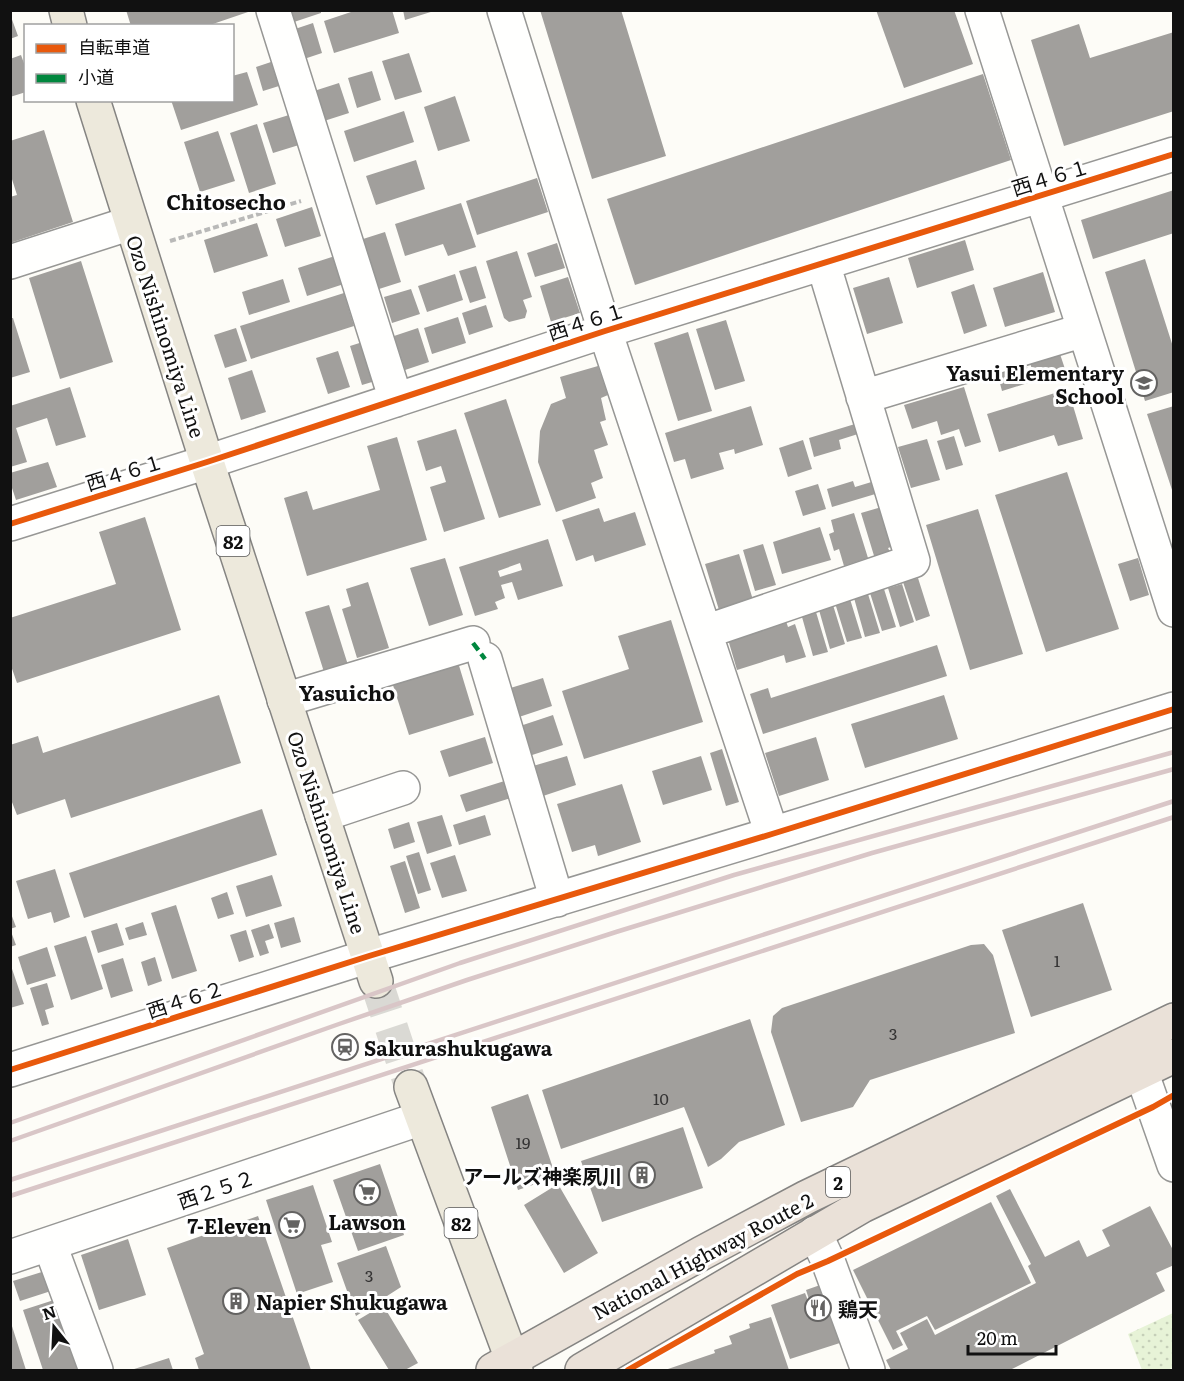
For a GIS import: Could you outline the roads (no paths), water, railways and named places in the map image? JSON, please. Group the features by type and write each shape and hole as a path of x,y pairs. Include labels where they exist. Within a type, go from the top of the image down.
{"highway":[{"name":"National Highway Route 2","path":"506,1367 807,1197 1173,1020"},
{"name":"National Highway Route 2","path":"582,1371 821,1247 862,1206 1173,1056"}],"main road":[{"name":"Ozo Nishinomiya Line","path":"94,102 207,462 372,968"},
{"name":"82","path":"411,1087 506,1367"}],"street":[{"path":"273,10 396,400"},
{"path":"504,10 605,331 772,834"},
{"path":"982,10 1173,610"},
{"name":"西４６１","path":"10,524 207,462 605,331 1173,154"},
{"path":"10,262 136,236"},
{"path":"705,632 913,561 823,263"},
{"path":"863,397 1084,330"},
{"path":"284,700 479,651 557,900"},
{"name":"西４６２","path":"10,1070 372,968 557,900 1173,709"},
{"path":"322,815 403,788"},
{"path":"1141,1071 1173,1165"},
{"name":"西２５２","path":"10,1257 422,1119"},
{"path":"50,1245 96,1371"},
{"path":"821,1247 868,1371"}],"tunnel":[{"path":"376,981 411,1087"}],"railway":[{"path":"10,1123 460,963 734,875 1174,752"},
{"path":"10,1141 339,1024 616,932 872,853 1174,769"},
{"path":"10,1180 1174,801"},
{"path":"10,1196 1174,817"}],"place":[{"name":"Yasui Elementary School","path":"1144,383"},
{"name":"Sakurashukugawa","path":"345,1047"},
{"name":"アールズ神楽夙川","path":"642,1175"},
{"name":"Lawson","path":"367,1192"},
{"name":"7-Eleven","path":"292,1225"},
{"name":"Napier Shukugawa","path":"236,1301"},
{"name":"鶏天","path":"818,1308"}],"district":[{"name":"Chitosecho","path":"226,200"},
{"name":"Yasuicho","path":"347,691"}]}
